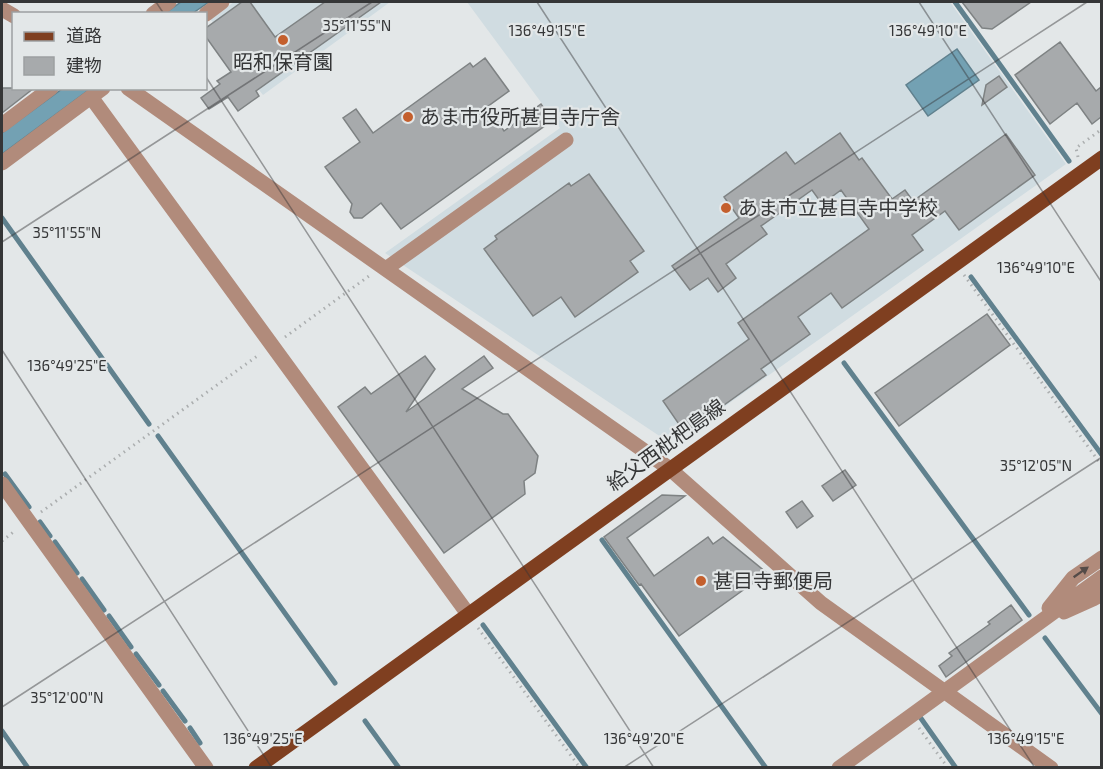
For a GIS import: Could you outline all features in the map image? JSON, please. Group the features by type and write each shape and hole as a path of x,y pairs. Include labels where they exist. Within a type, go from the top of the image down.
{"main road":[{"name":"給父西枇杷島線","path":"256,768 1101,158"}],"street":[{"path":"156,12 169,2"},
{"path":"207,13 222,2"},
{"path":"2,125 48,90"},
{"path":"131,90 670,469 822,603 1050,768"},
{"path":"2,163 97,93 272,346 468,614"},
{"path":"385,267 566,140"},
{"path":"2,484 206,768"},
{"path":"1038,622 1073,578 1101,558"},
{"path":"838,768 1101,577"},
{"path":"1038,622 1101,594"}],"path":[{"path":"1081,174 1076,148 1101,129"},
{"path":"956,263 1101,466"},
{"path":"28,521 385,267"},
{"path":"468,614 580,768"},
{"path":"911,716 948,768"}],"shaded area":[{"name":"昭和保育園","path":"234,2 390,2 263,95 239,64 244,60 210,19"},
{"name":"あま市立甚目寺中学校","path":"467,2 950,2 1066,164 683,436 661,437 385,253 560,128"}],"water":[{"path":"181,2 209,2 194,12 167,12"},
{"path":"957,49 979,80 928,116 906,85"},
{"path":"61,90 89,90 2,154 2,133"}],"building":[{"name":"昭和保育園","path":"242,2 250,2 275,37 325,2 381,2 256,91 259,96 238,111 228,97 209,109 201,98 220,84 217,81 231,72 207,38 207,27"},
{"path":"962,2 1031,2 992,29 982,28"},
{"path":"1060,42 1096,91 1101,87 1101,117 1092,124 1077,103 1050,124 1015,75"},
{"path":"485,58 509,91 487,107 504,131 541,104 553,120 401,229 381,203 362,218 354,218 350,212 352,204 325,167 360,142 343,118 356,109 373,133 470,63 473,67"},
{"path":"999,76 1007,87 982,105 986,85"},
{"path":"2,88 31,90 2,113"},
{"path":"840,133 859,160 862,158 892,199 905,190 913,201 1006,134 1035,175 959,230 945,211 912,235 923,250 842,308 831,293 798,317 810,334 761,369 766,375 685,433 663,401 749,339 738,323 869,229 841,190 822,204 812,190 761,226 767,234 726,264 736,278 718,292 708,278 690,290 672,266 739,218 724,197 786,152 795,164"},
{"path":"589,174 644,251 630,261 638,272 575,317 561,297 533,316 484,249 497,239 495,236 569,183 571,186"},
{"path":"987,314 1010,345 899,426 875,393"},
{"path":"425,356 435,369 406,412 484,356 493,368 462,389 503,414 508,414 538,456 535,473 524,481 525,494 444,553 338,407 365,387 371,394"},
{"path":"845,470 856,485 833,501 822,486"},
{"path":"662,495 685,496 627,538 654,576 708,537 713,544 723,537 767,573 679,636 604,537"},
{"path":"802,501 813,516 797,528 786,512"},
{"path":"1011,605 1022,620 946,677 939,666 952,656 949,653 990,624 988,622"}],"waterway":[{"path":"955,2 1069,161"},
{"path":"2,218 149,424"},
{"path":"971,277 1102,455"},
{"path":"844,363 1029,615"},
{"path":"158,436 335,683"},
{"path":"5,474 29,507"},
{"path":"40,522 50,536"},
{"path":"602,540 766,768"},
{"path":"55,542 77,573"},
{"path":"82,579 104,610"},
{"path":"109,616 131,647"},
{"path":"483,625 587,768"},
{"path":"1045,638 1102,714"},
{"path":"136,654 159,685"},
{"path":"163,691 185,721"},
{"path":"920,717 956,768"},
{"path":"365,721 399,768"},
{"path":"190,728 200,743"},
{"path":"2,731 28,768"}],"place":[{"name":"昭和保育園","path":"283,40"},
{"name":"あま市役所甚目寺庁舎","path":"408,117"},
{"name":"あま市立甚目寺中学校","path":"726,208"},
{"name":"甚目寺郵便局","path":"701,581"}]}
